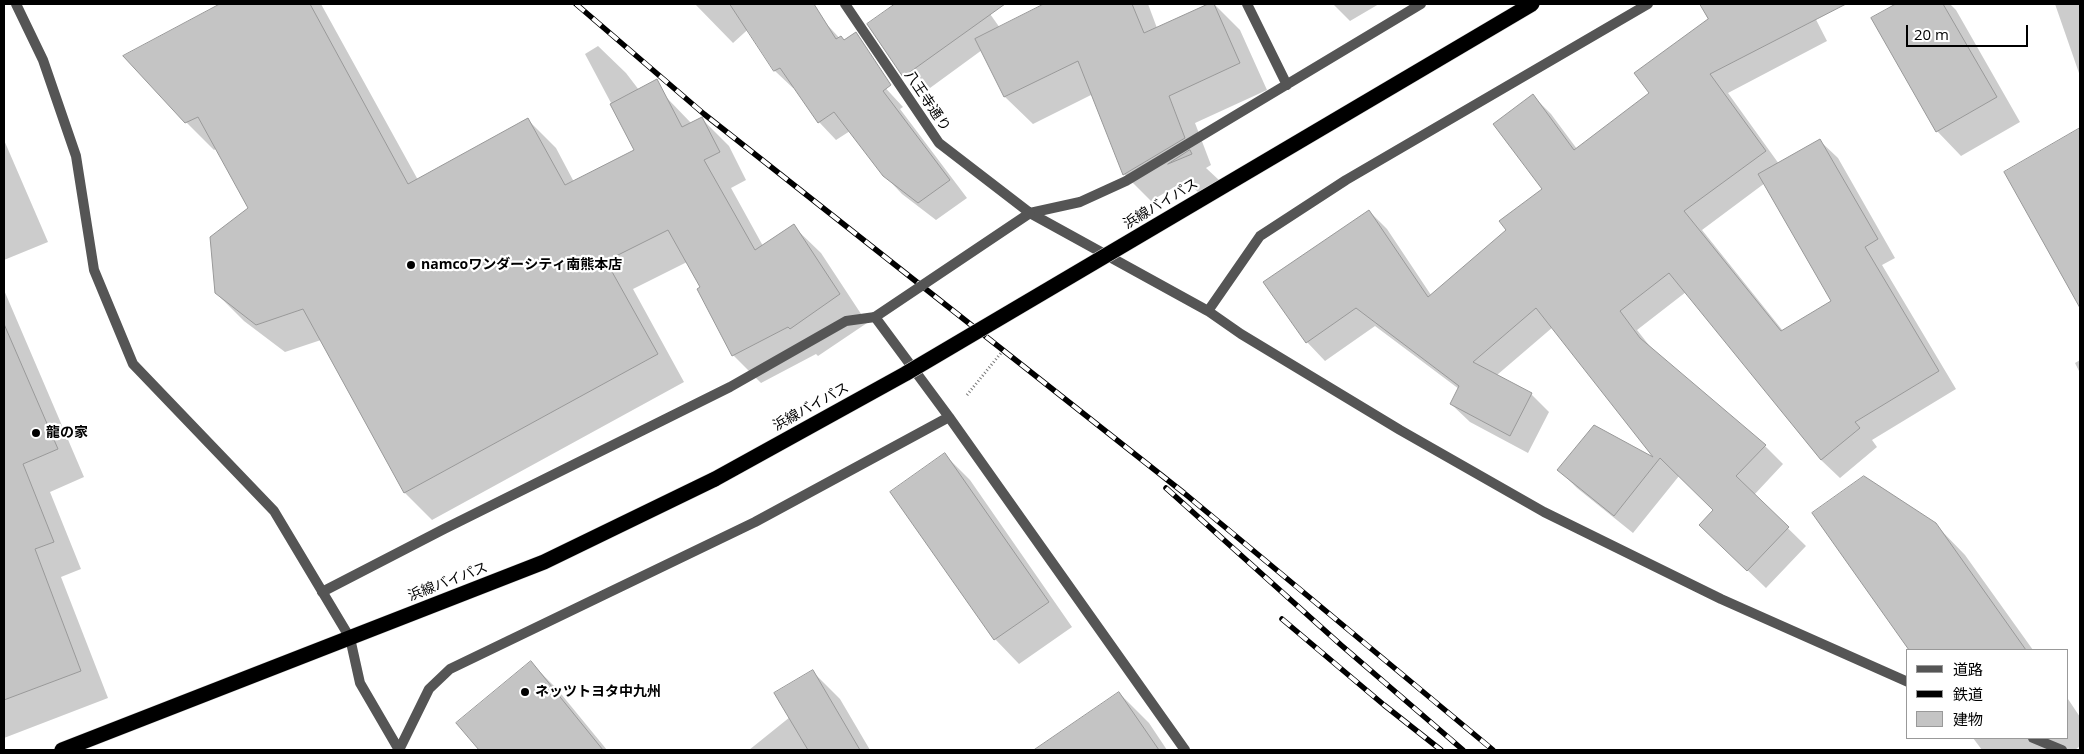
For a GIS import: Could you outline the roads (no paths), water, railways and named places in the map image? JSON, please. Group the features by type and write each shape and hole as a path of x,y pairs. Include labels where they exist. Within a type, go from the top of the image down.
{"highway":[{"name":"浜線バイパス","path":"62,750 544,562 715,478 905,374 1532,4"}],"street":[{"path":"16,4 43,60 76,156 94,270 133,364 274,511 350,638 360,683 399,750 429,689 450,669 755,522 949,416"},
{"name":"八王寺通り","path":"845,4 939,143 1030,213 1208,311 1241,334 1392,425 1544,512 1721,599 1906,681"},
{"path":"1247,4 1288,85"},
{"path":"322,592 444,529 730,387 846,321 876,317 1030,213 1080,202 1126,180 1421,4"},
{"path":"1208,311 1260,236 1346,180 1648,4"},
{"path":"876,317 949,416 1185,750"},
{"path":"2035,739 2062,750"}],"railway":[{"path":"576,4 704,114 1184,493 1493,750"},
{"path":"1166,488 1341,645 1463,750"},
{"path":"1282,619 1384,705 1441,750"}],"place":[{"name":"namcoワンダーシティ南熊本店","path":"411,265"},
{"name":"龍の家","path":"36,433"},
{"name":"ネッツトヨタ中九州","path":"525,692"}]}
